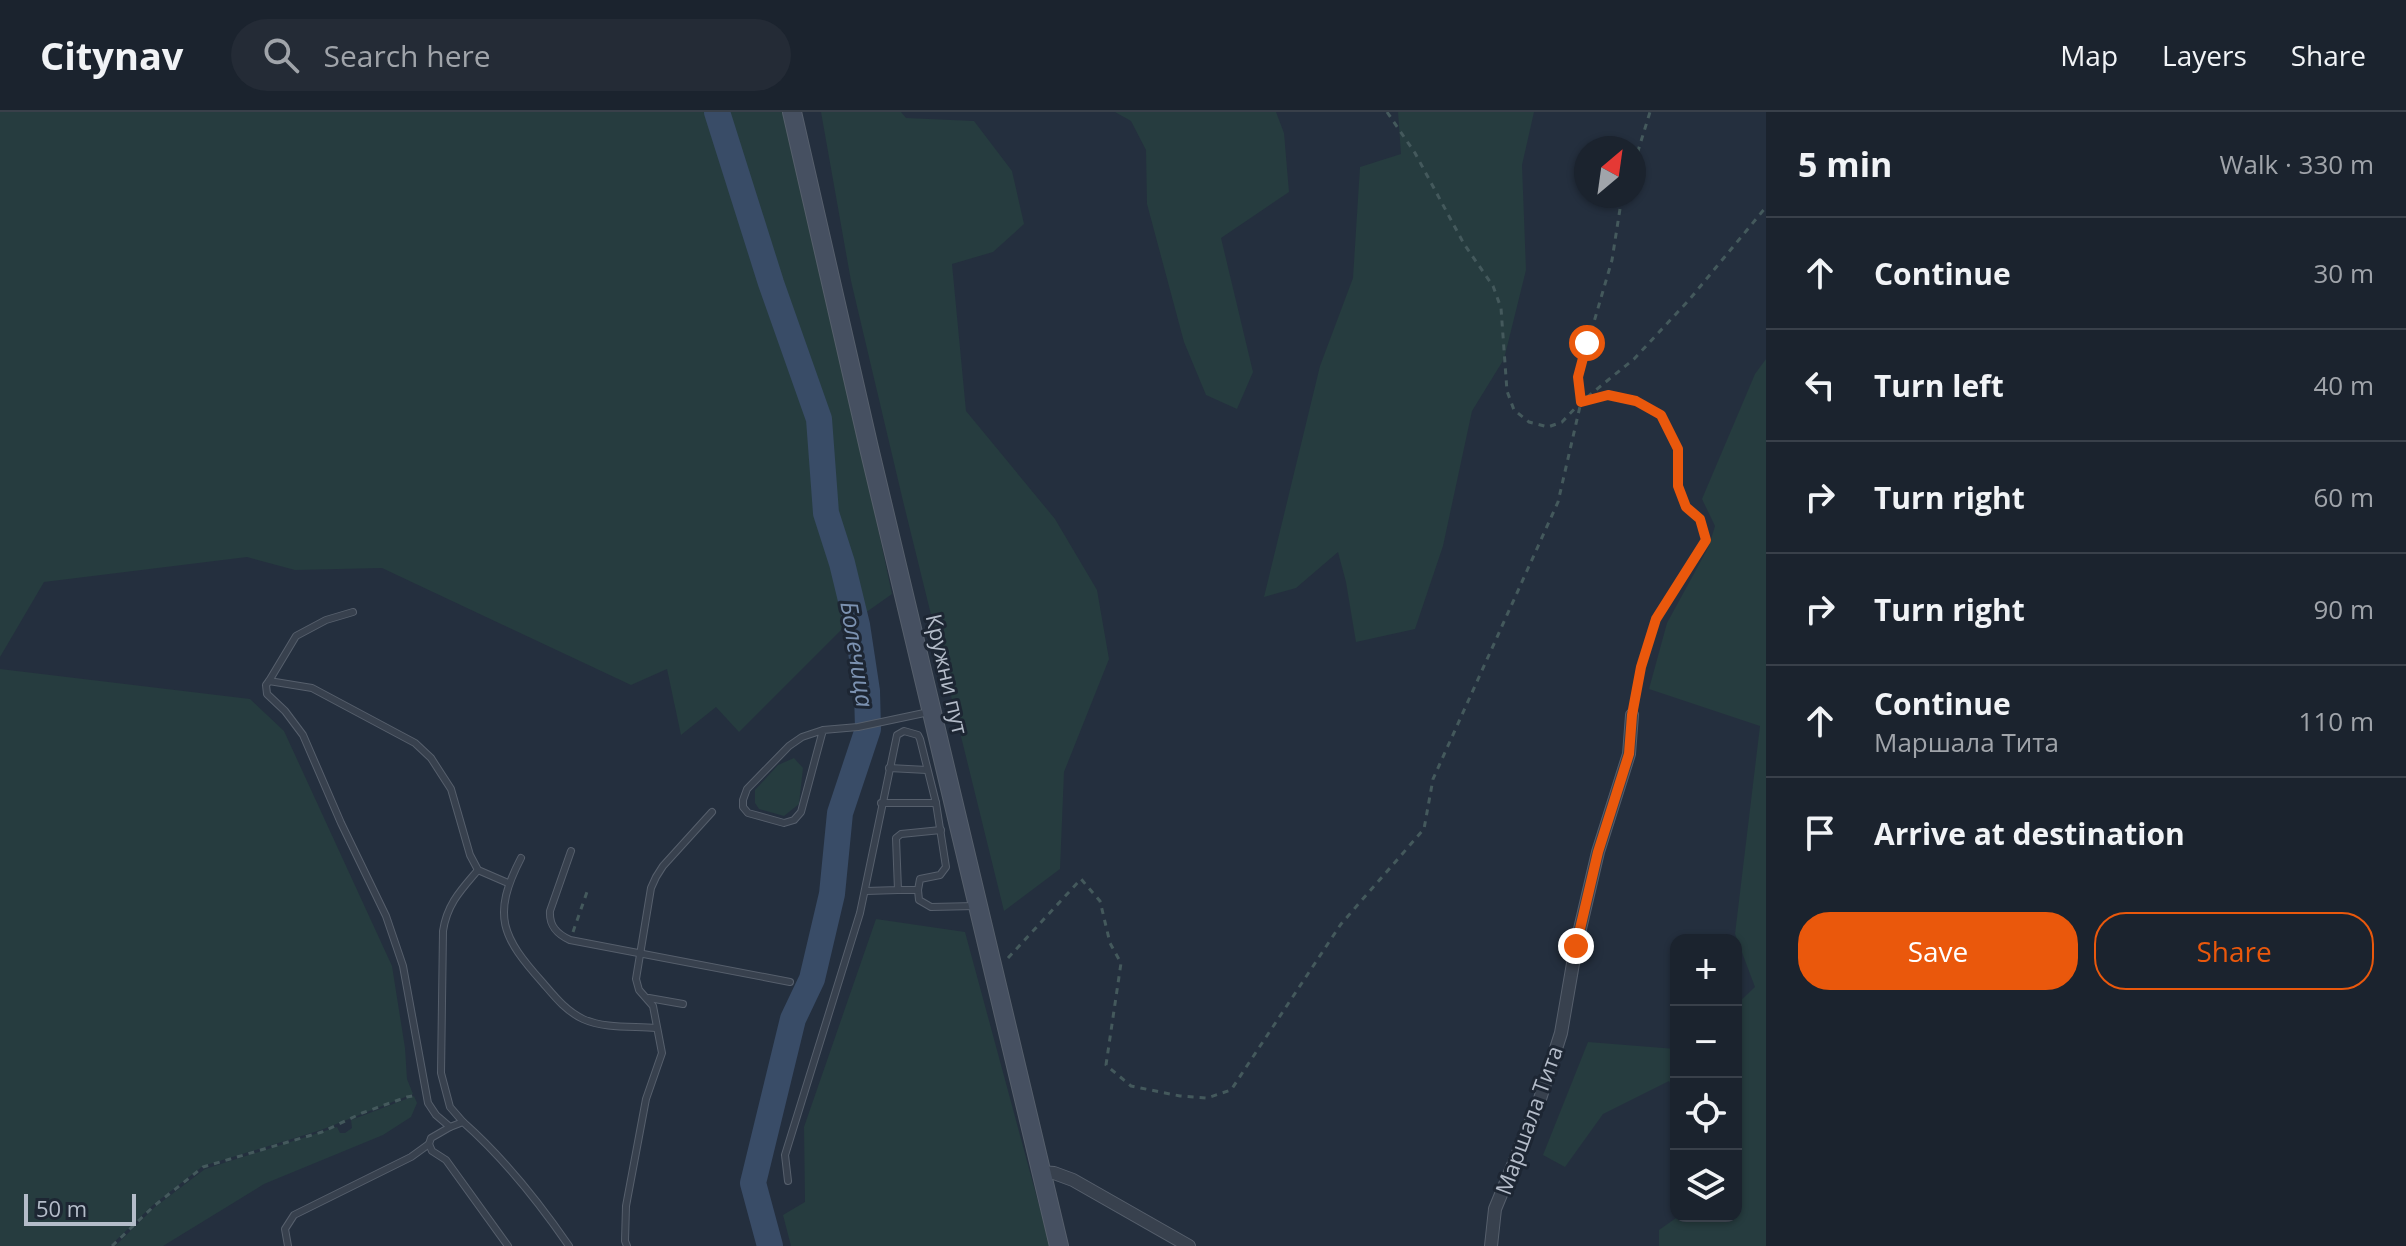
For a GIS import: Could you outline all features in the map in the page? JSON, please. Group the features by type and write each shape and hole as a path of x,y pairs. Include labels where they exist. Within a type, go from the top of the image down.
{"main road":[{"name":"Кружни пут","path":"792,112 1059,1246"}],"street":[{"name":"Маршала Тита","path":"1491,1246 1495,1209 1539,1102 1561,1033 1576,946 1598,852 1629,754 1632,715"},
{"path":"1041,1172 1073,1180 1189,1246"}],"lane":[{"path":"353,612 326,620 296,636 266,685 267,694 303,735 386,916 403,966 420,1048 425,1096 436,1115 450,1127"},
{"path":"269,681 312,688 415,743 431,758 451,789 470,855 478,870 508,883"},
{"path":"823,730 801,812 794,820 784,823 748,813 743,807 747,789 802,737 823,730 858,727 932,711"},
{"path":"788,1181 785,1155 866,891 889,768 897,735 904,731 918,735 936,803 946,867 940,875 920,879 919,900 931,907 978,906"},
{"path":"889,768 927,770"},
{"path":"881,803 936,803"},
{"path":"683,1004 649,998 639,990 636,979 651,888 656,877 712,812"},
{"path":"898,890 896,838 901,834 941,830"},
{"path":"571,851 550,911 550,919 561,936 790,982"},
{"path":"521,858 508,883 504,925 516,953 567,1010 599,1025 656,1028"},
{"path":"478,870 452,900 443,931 441,1073 450,1107 529,1189 569,1246"},
{"path":"866,891 918,890"},
{"path":"627,1246 626,1206 646,1099 662,1053 649,998"},
{"path":"288,1246 285,1229 294,1215 411,1157 429,1144 431,1138 463,1122"},
{"path":"429,1144 432,1151 446,1160 508,1246"}],"path":[{"path":"1387,112 1415,153 1464,244 1493,286 1501,308 1507,391 1514,410 1529,422 1548,427 1562,422 1581,402 1634,359 1766,207"},
{"path":"1643,136 1650,112"},
{"path":"992,968 1013,955 1081,879 1100,901 1110,943 1121,963 1106,1065 1131,1086 1180,1096 1207,1098 1231,1090 1341,924 1424,829 1433,779 1558,502 1581,402 1578,377 1612,260 1620,208"},
{"path":"1581,402 1608,395 1636,401 1661,415 1678,449 1678,486 1686,507 1700,519 1706,540 1656,619 1641,667 1632,715"},
{"path":"570,940 587,892"},
{"path":"112,1246 154,1206 203,1167 322,1132 407,1097 425,1096"}],"green space":[{"path":"0,112 784,112 834,322 892,594 841,630 739,732 716,707 681,735 667,669 631,685 382,568 295,570 247,557 44,582 0,657"},
{"path":"821,112 901,112 906,118 974,121 1012,171 1024,224 993,252 952,264 966,411 1055,519 1097,590 1109,659 1064,772 1060,869 1004,911 851,281"},
{"path":"1115,112 1276,112 1284,133 1289,192 1221,238 1253,372 1237,409 1206,395 1184,342 1147,204 1146,150 1131,121"},
{"path":"1398,112 1534,112 1522,165 1526,270 1504,359 1472,411 1443,546 1415,629 1356,642 1338,552 1296,588 1264,597 1320,366 1353,278 1360,167 1401,154"},
{"path":"1766,359 1766,1246 1659,1246 1659,1230 1670,1222 1742,1222 1742,999 1755,987 1742,953 1742,934 1735,934 1760,726 1649,689 1667,623 1709,546 1715,526 1702,499 1755,374"},
{"path":"0,669 250,699 284,731 392,966 407,1079 413,1094 321,1130 203,1166 153,1205 110,1246 0,1246"},
{"path":"794,758 803,768 799,804 784,816 759,809 755,803 755,790 778,765"},
{"path":"876,919 965,932 1050,1246 791,1246 783,1215 805,1202 804,1127"},
{"path":"1588,1042 1670,1049 1670,1083 1603,1114 1565,1167 1543,1155"},
{"path":"414,1096 417,1103 411,1117 383,1135 264,1184 163,1246 115,1246 155,1207 205,1169 337,1127 340,1133 345,1133 352,1128 351,1120"}],"waterway":[{"name":"Болечица","path":"717,112 771,283 819,419 826,513 857,625 867,691 868,729 840,813 832,894 812,979 793,1019 753,1183 770,1246"}],"route":[{"path":"1576,946 1598,852 1629,754 1641,667 1656,619 1706,540 1700,519 1686,507 1678,486 1678,449 1661,415 1636,401 1608,395 1581,402 1578,377 1587,343"}]}
